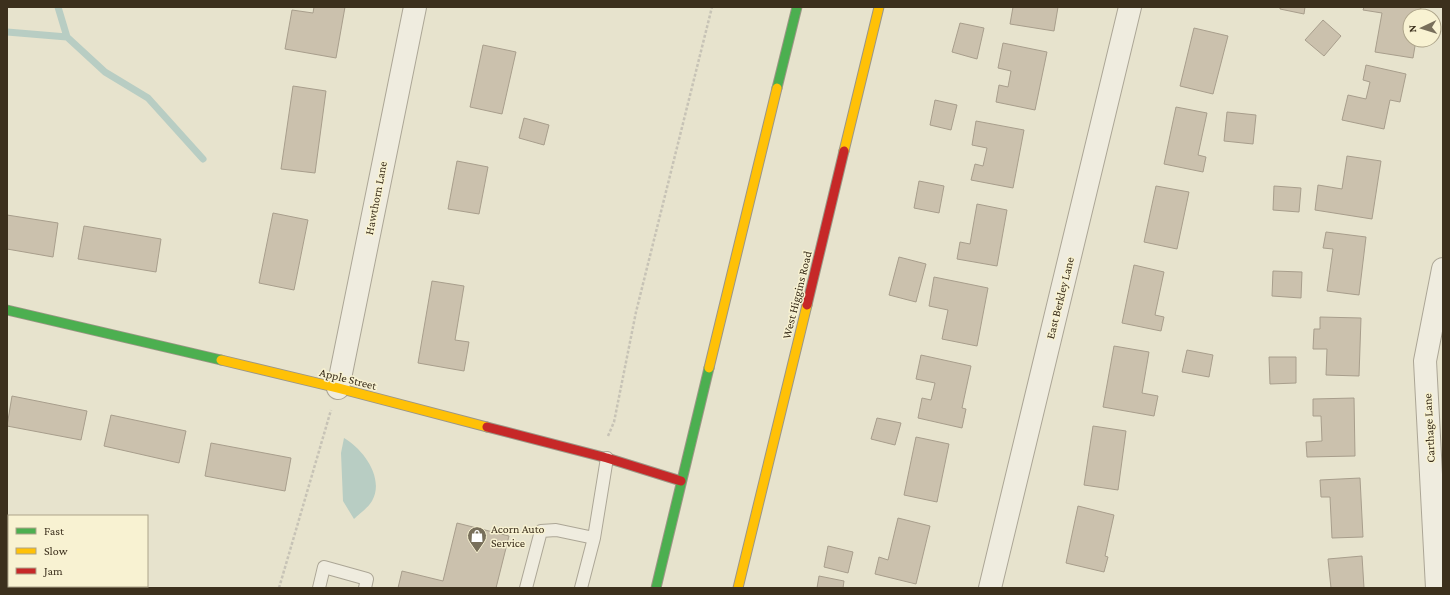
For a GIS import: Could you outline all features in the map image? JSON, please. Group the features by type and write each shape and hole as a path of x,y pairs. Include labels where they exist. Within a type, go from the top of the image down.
{"main road":[{"path":"656,588 797,7"},
{"name":"West Higgins Road","path":"738,588 879,7"},
{"name":"Apple Street","path":"7,310 338,388 607,458 681,481"}],"street":[{"name":"Hawthorn Lane","path":"338,388 415,7"},
{"name":"East Berkley Lane","path":"990,588 1130,7"},
{"name":"Carthage Lane","path":"1437,588 1425,360 1443,269"}],"lane":[{"path":"581,588 594,538 607,458"},
{"path":"526,588 541,531 556,530 594,538"},
{"path":"318,588 324,567 367,579 365,588"}],"path":[{"path":"607,458 608,436 614,422 636,312 712,7"},
{"path":"279,588 338,388"}],"shaded area":[{"path":"344,438 358,449 365,457 374,474 376,483 372,501 354,519 343,501 341,453"}],"building":[{"path":"314,7 345,7 336,58 285,49 292,10 313,13"},
{"path":"1013,7 1058,7 1054,31 1010,24"},
{"path":"1280,7 1305,7 1304,14 1280,9"},
{"path":"1364,7 1421,7 1402,8 1402,48 1415,48 1413,58 1375,52 1382,13 1363,10"},
{"path":"1323,20 1341,36 1324,56 1305,40"},
{"path":"960,23 984,28 977,59 952,52"},
{"path":"1194,28 1228,36 1213,94 1180,86"},
{"path":"1003,43 1047,52 1035,110 996,102 999,85 1008,87 1011,71 998,68"},
{"path":"483,45 516,52 502,114 470,107"},
{"path":"1366,65 1406,74 1400,102 1390,100 1384,129 1342,120 1348,95 1366,99 1370,82 1363,80"},
{"path":"293,86 326,91 315,173 281,169"},
{"path":"935,100 957,105 951,130 930,125"},
{"path":"1176,107 1207,113 1198,155 1206,157 1203,172 1164,164"},
{"path":"1227,112 1256,115 1253,144 1224,141"},
{"path":"524,118 549,125 544,145 519,138"},
{"path":"976,121 1024,130 1013,188 971,180 975,164 983,166 987,148 972,145"},
{"path":"1347,156 1381,161 1372,219 1315,210 1318,185 1342,189"},
{"path":"457,161 488,167 479,214 448,209"},
{"path":"919,181 944,186 939,213 914,208"},
{"path":"1156,186 1189,192 1177,249 1144,242"},
{"path":"1274,186 1301,188 1299,212 1273,210"},
{"path":"977,204 1007,210 997,266 957,259 960,242 970,244"},
{"path":"273,213 308,220 294,290 259,283"},
{"path":"7,215 58,223 53,257 7,249"},
{"path":"84,226 161,239 156,272 78,259"},
{"path":"1326,232 1366,237 1359,295 1327,291 1333,249 1323,248"},
{"path":"899,257 926,264 916,302 889,295"},
{"path":"1134,265 1164,272 1155,315 1164,317 1161,331 1122,323"},
{"path":"1273,271 1302,272 1301,298 1272,296"},
{"path":"934,277 988,288 977,346 942,339 948,310 929,306"},
{"path":"432,281 464,286 455,340 469,342 464,371 418,363"},
{"path":"1320,317 1361,318 1359,376 1326,375 1327,349 1313,349 1314,329 1320,329"},
{"path":"1114,346 1149,352 1142,393 1158,396 1154,416 1103,407"},
{"path":"1187,350 1213,355 1209,377 1182,372"},
{"path":"921,355 971,366 962,408 966,409 962,428 918,418 922,398 931,400 935,383 916,379"},
{"path":"1269,357 1296,357 1296,383 1270,384"},
{"path":"12,396 87,411 81,440 7,426"},
{"path":"1354,398 1355,456 1307,457 1306,442 1322,441 1321,416 1313,416 1313,399"},
{"path":"111,415 186,431 179,463 104,446"},
{"path":"877,418 901,423 895,445 871,439"},
{"path":"1093,426 1126,431 1118,490 1084,485"},
{"path":"916,437 949,444 937,502 904,495"},
{"path":"211,443 291,458 285,491 205,476"},
{"path":"1360,478 1363,537 1332,538 1330,497 1321,497 1320,480"},
{"path":"1078,506 1114,515 1105,556 1108,557 1104,572 1066,563"},
{"path":"898,518 930,526 916,584 875,574 879,557 888,560"},
{"name":"Acorn Auto Service","path":"457,523 509,536 496,588 398,588 402,571 443,581"},
{"path":"828,546 853,552 848,573 824,567"},
{"path":"1362,556 1364,588 1331,588 1328,559"},
{"path":"819,576 844,581 843,588 817,588"}],"waterway":[{"path":"58,7 67,37"},
{"path":"7,32 67,37"},
{"path":"67,37 105,72 148,98 203,159"}],"traffic: fast":[{"path":"777,88 797,7"},
{"path":"7,310 221,360"},
{"path":"656,588 709,368"}],"traffic: slow":[{"path":"844,151 879,7"},
{"path":"709,368 777,88"},
{"path":"738,588 807,305"},
{"path":"221,360 338,388 487,427"}],"traffic: jam":[{"path":"807,305 844,151"},
{"path":"487,427 607,458 681,481"}],"place":[{"name":"Acorn Auto Service","path":"477,553"}]}
